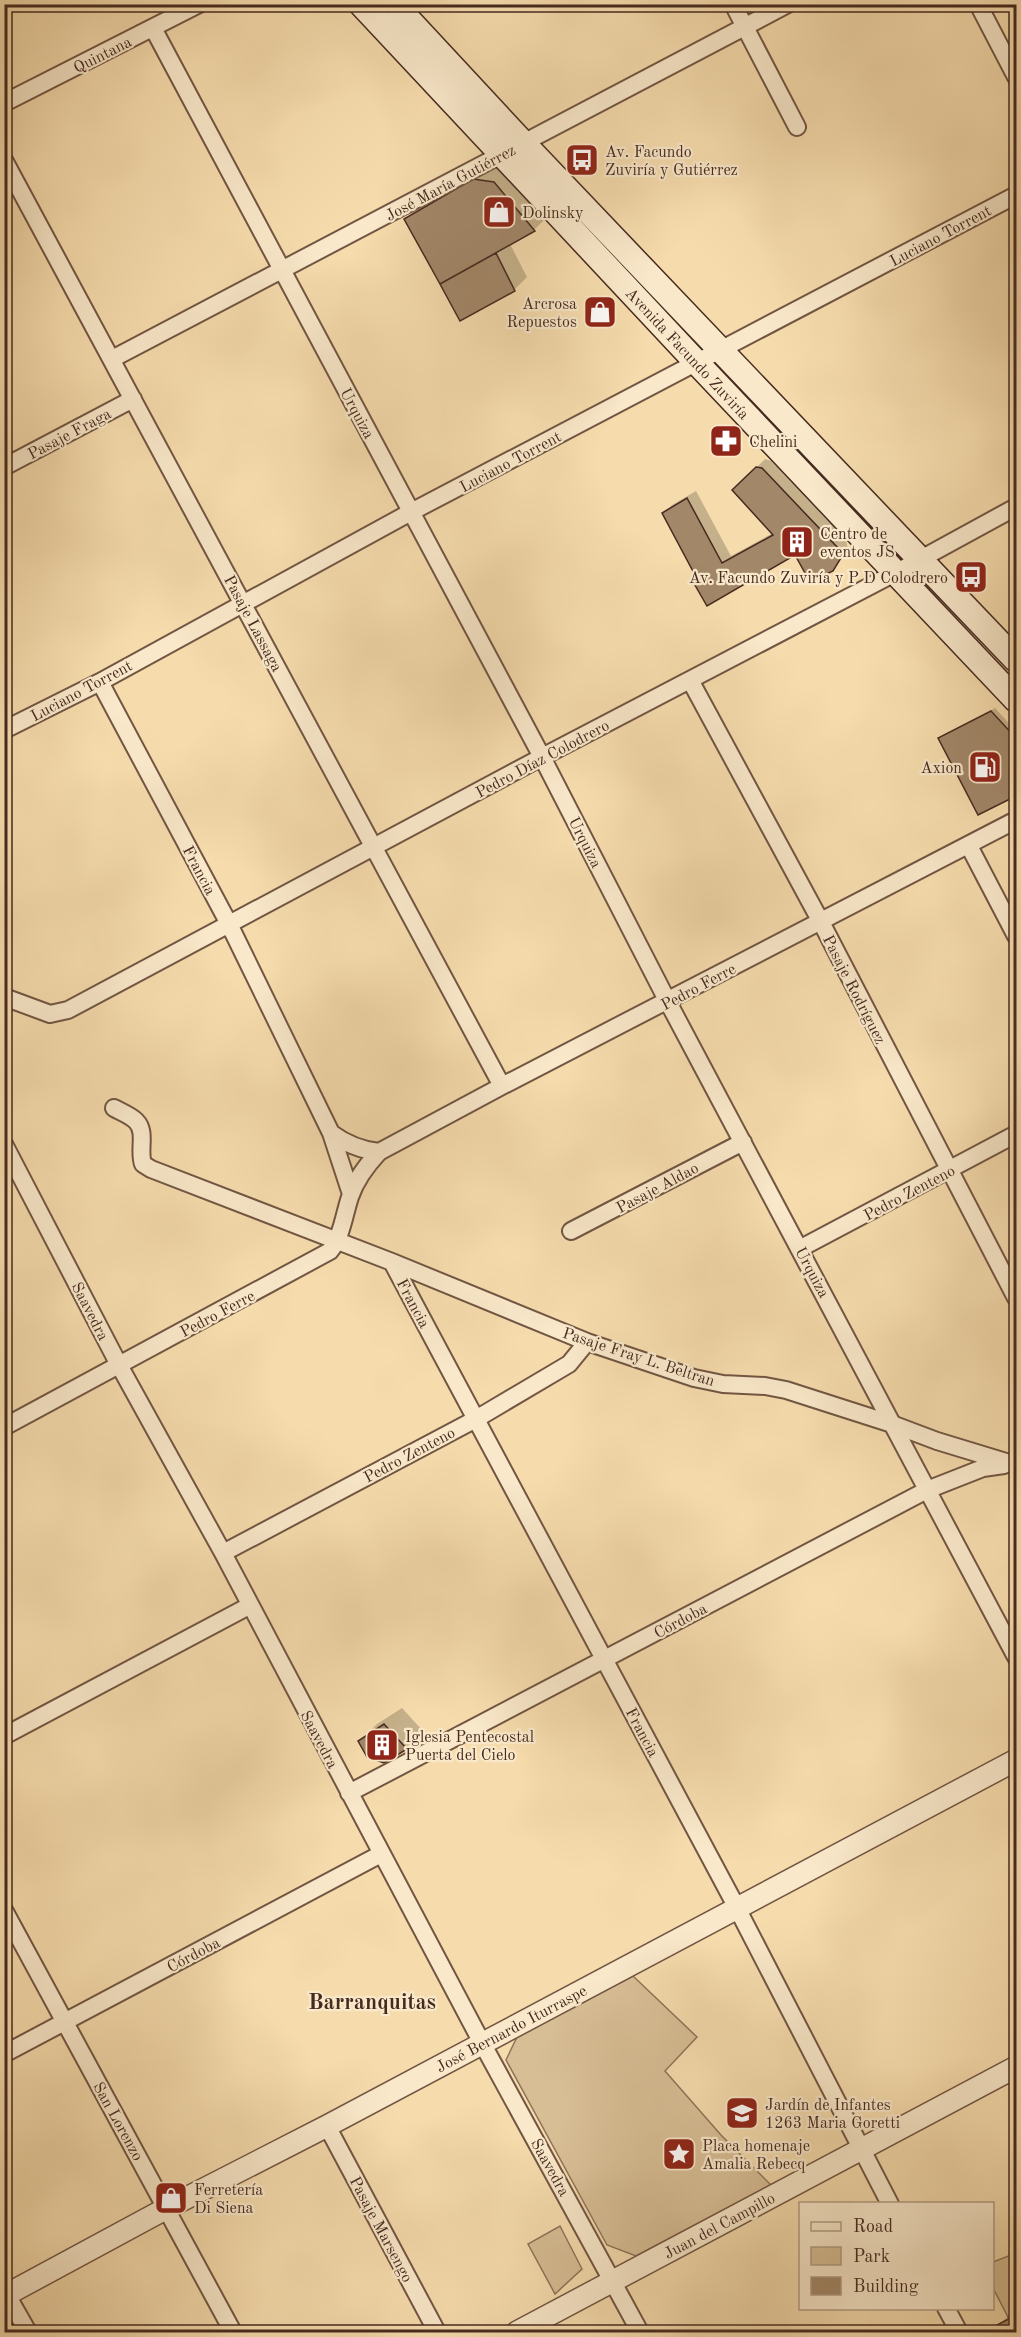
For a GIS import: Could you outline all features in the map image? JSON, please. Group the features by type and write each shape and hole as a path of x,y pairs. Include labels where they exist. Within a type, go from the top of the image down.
{"main road":[{"name":"Avenida Facundo Zuviría","path":"361,4 720,350 1017,660"},
{"name":"Avenida Facundo Zuviría","path":"394,4 513,150 697,363 1017,700"}],"street":[{"name":"Quintana","path":"4,103 199,4"},
{"path":"733,4 797,127"},
{"name":"José María Gutiérrez","path":"112,359 788,4"},
{"path":"978,4 1017,77"},
{"name":"Urquiza","path":"153,28 542,757 668,1002 1017,1657"},
{"name":"Pasaje Lassaga","path":"4,160 502,1086"},
{"name":"Luciano Torrent","path":"4,730 100,682 411,512 1017,195"},
{"name":"Pasaje Fraga","path":"4,467 134,399"},
{"name":"Pedro Díaz Colodrero","path":"4,997 50,1014 68,1010 1017,507"},
{"name":"Pasaje Rodríguez","path":"690,680 1017,1298"},
{"name":"Francia","path":"100,682 229,924 331,1133 351,1194"},
{"name":"Pedro Ferre","path":"4,1426 321,1258 337,1243 351,1194 363,1169 379,1152 1017,820"},
{"path":"969,846 1017,936"},
{"name":"Pasaje Fray L. Beltran","path":"114,1108 136,1121 141,1130 140,1155 143,1164 587,1342 693,1378 723,1384 765,1386 786,1390 892,1424 938,1442 1015,1464"},
{"path":"331,1133 364,1150 379,1152"},
{"name":"Pedro Zenteno","path":"801,1248 1017,1134"},
{"name":"Pasaje Aldao","path":"571,1231 743,1142"},
{"name":"Saavedra","path":"4,1144 119,1365 223,1553 482,2043 640,2332"},
{"name":"Francia","path":"392,1262 737,1908 889,2202"},
{"name":"Pedro Zenteno","path":"223,1553 476,1419 569,1364 587,1342"},
{"name":"Córdoba","path":"349,1793 927,1490 983,1467 1015,1464"},
{"path":"4,1736 249,1606"},
{"name":"José Bernardo Iturraspe","path":"6,2295 1017,1760"},
{"name":"Córdoba","path":"4,2054 381,1854"},
{"name":"San Lorenzo","path":"4,1910 233,2332"},
{"name":"Juan del Campillo","path":"517,2332 1017,2067"},
{"name":"Pasaje Marsengo","path":"327,2126 437,2332"},
{"path":"6,2295 28,2332"},
{"path":"947,2310 959,2332"}],"green space":[{"path":"633,1976 697,2037 665,2071 721,2135 771,2185 636,2256 607,2245 506,2060 517,2037"},
{"path":"560,2226 582,2269 555,2294 528,2244"},
{"path":"1016,2253 1016,2313 1008,2317 994,2290 994,2262"}],"building":[{"path":"473,179 494,182 535,231 440,284 404,219"},
{"path":"496,253 515,291 460,321 440,284"},
{"name":"Centro de eventos JS","path":"756,467 762,468 838,548 841,558 833,571 810,582 795,555 707,606 692,580 696,577 662,513 687,498 722,563 773,535 732,490"},
{"name":"Axion","path":"991,711 1016,738 1016,796 978,815 938,738"},
{"name":"Iglesia Pentecostal Puerta del Cielo","path":"384,1724 407,1749 384,1763 367,1757 358,1741"},
{"path":"1016,2315 1016,2332 1001,2332 997,2325"}],"place":[{"name":"Av. Facundo Zuviría y Gutiérrez","path":"582,160"},
{"name":"Dolinsky","path":"499,212"},
{"name":"Arcrosa Repuestos","path":"600,312"},
{"name":"Chelini","path":"726,441"},
{"name":"Centro de eventos JS","path":"797,542"},
{"name":"Av. Facundo Zuviría y P D Colodrero","path":"971,577"},
{"name":"Axion","path":"985,767"},
{"name":"Iglesia Pentecostal Puerta del Cielo","path":"382,1745"},
{"name":"Jardín de Infantes 1263 Maria Goretti","path":"742,2113"},
{"name":"Placa homenaje Amalia Rebecq","path":"679,2154"},
{"name":"Ferretería Di Siena","path":"171,2198"}],"district":[{"name":"Barranquitas","path":"372,2001"}]}
